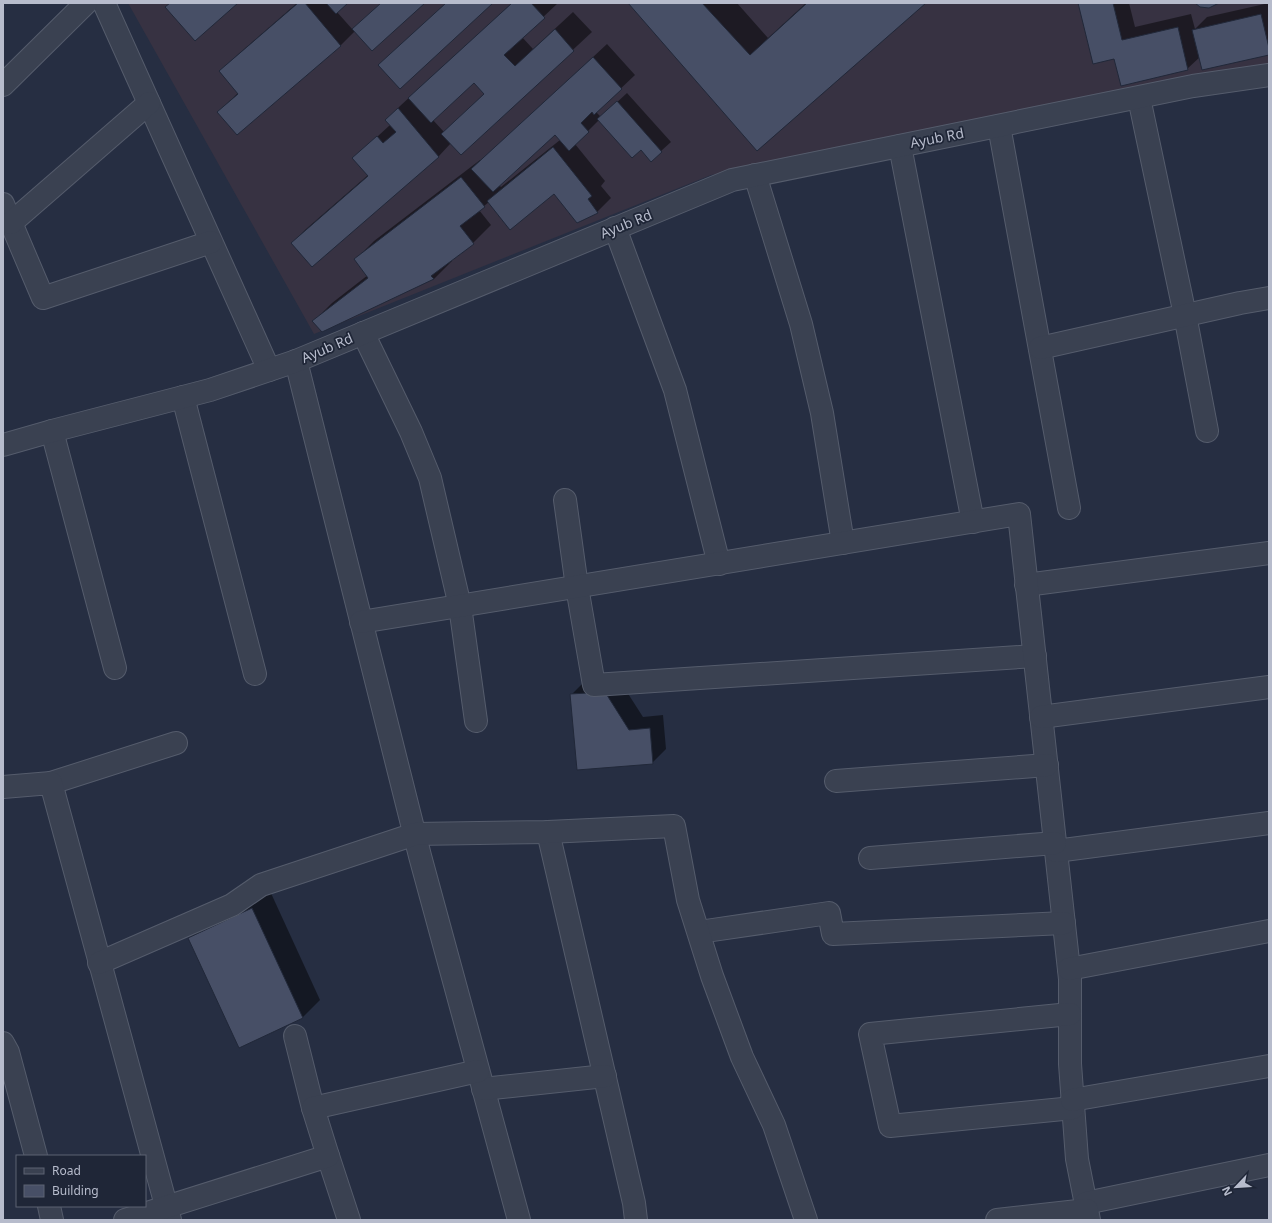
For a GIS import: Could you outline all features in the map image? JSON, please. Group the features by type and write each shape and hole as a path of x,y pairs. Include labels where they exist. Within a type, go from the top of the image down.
{"street":[{"path":"3,85 86,3"},
{"path":"104,3 269,370"},
{"name":"Ayub Rd","path":"3,446 52,431 210,390 296,361 732,180 1193,86 1269,75"},
{"path":"1139,98 1185,315 1207,431"},
{"path":"149,103 8,227 42,298 211,242"},
{"path":"999,126 1069,508"},
{"path":"900,146 973,522"},
{"path":"756,175 801,324 822,413 843,543"},
{"path":"615,228 675,390 719,564"},
{"path":"1040,348 1185,315 1269,298"},
{"path":"363,333 411,432 430,478 460,606 476,721"},
{"path":"296,361 415,834 519,1220"},
{"path":"183,397 255,674"},
{"path":"52,431 115,668"},
{"path":"565,500 577,587 594,684 1034,656"},
{"path":"362,622 1019,514 1070,969 1070,1064 1077,1159 1087,1211"},
{"path":"1026,585 1269,553"},
{"path":"1041,717 1269,687"},
{"path":"3,787 51,783 176,743"},
{"path":"836,781 1047,765"},
{"path":"51,783 99,963 169,1213"},
{"path":"870,858 1056,847 1269,823"},
{"path":"99,963 232,905 261,886 415,834 548,832 674,826 688,900 712,976 742,1057 774,1125 806,1220"},
{"path":"548,832 634,1203 636,1220"},
{"path":"699,932 830,913 833,934 1064,923"},
{"path":"1070,969 1269,931"},
{"path":"1070,1014 870,1034 890,1126 1073,1104 1269,1066"},
{"path":"295,1036 313,1108 349,1220"},
{"path":"5,1050 36,1155"},
{"path":"313,1108 481,1080 605,1076"},
{"path":"125,1220 169,1213 328,1156"},
{"path":"997,1220 1087,1211 1269,1165"},
{"path":"49,1207 52,1220"}],"shaded area":[{"path":"128,3 1269,3 1269,70 711,175 314,334"}],"building":[{"path":"170,3 238,3 195,41 165,7"},
{"path":"298,3 305,3 341,46 237,135 217,112 238,94 219,71"},
{"path":"326,3 348,3 336,14"},
{"path":"381,3 425,3 372,51 352,29"},
{"path":"446,3 493,3 400,89 378,65"},
{"path":"512,3 531,3 545,18 504,55 515,66 555,29 574,51 461,155 441,134 484,94 474,83 431,123 408,98"},
{"path":"628,3 702,3 750,55 807,3 926,3 757,151"},
{"path":"1078,3 1113,3 1122,40 1178,27 1188,70 1121,86 1114,59 1093,64"},
{"path":"1195,3 1219,3 1209,8 1200,7"},
{"path":"1261,14 1269,48 1269,55 1202,70 1192,30"},
{"path":"593,57 622,89 594,115 592,112 581,123 589,132 569,151 555,135 493,192 471,169"},
{"path":"617,101 662,152 651,162 641,150 632,158 597,119"},
{"path":"398,108 439,157 312,267 291,243 368,176 352,158 377,136 383,143 396,132 385,120"},
{"path":"553,147 592,196 588,199 598,213 577,223 554,194 510,230 487,201"},
{"path":"461,177 485,207 460,226 474,244 431,276 434,279 322,332 312,321 368,278 354,259"},
{"path":"605,692 629,730 650,728 653,764 577,770 570,694"},
{"path":"252,908 303,1018 239,1048 188,938"}]}
